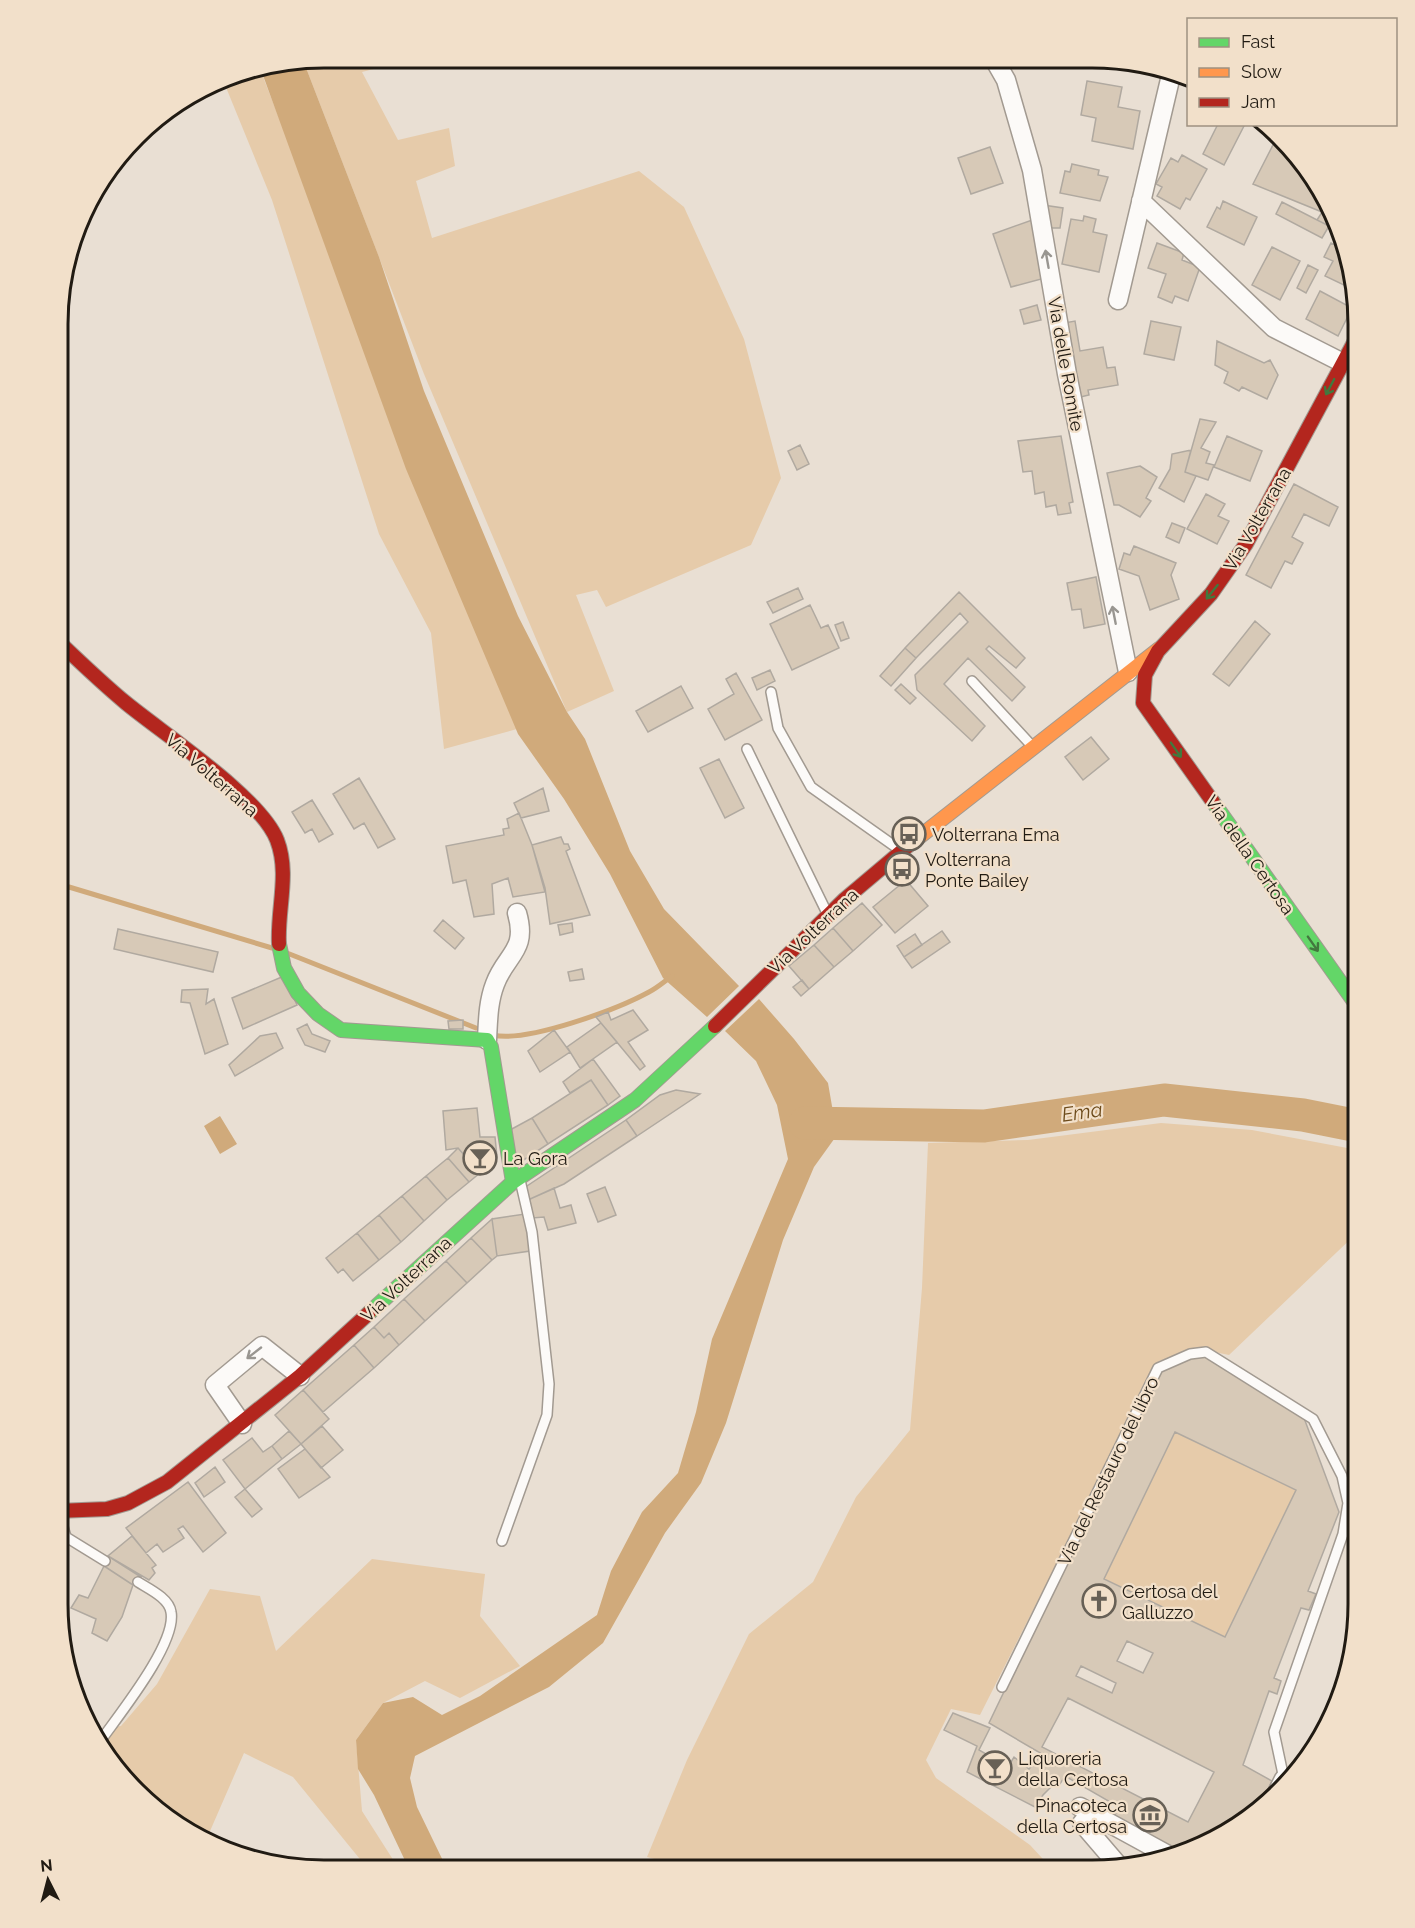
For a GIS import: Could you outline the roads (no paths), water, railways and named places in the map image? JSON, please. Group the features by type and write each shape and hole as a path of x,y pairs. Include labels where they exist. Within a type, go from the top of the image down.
{"main road":[{"name":"Via Volterrana","path":"68,1511 107,1509 147,1495 242,1424 300,1376 516,1180 634,1100 686,1054 828,915 902,851 1159,649 1198,608 1246,544 1348,354"},
{"name":"Via Volterrana","path":"1143,703 1141,689 1143,675 1159,649"},
{"name":"Via Volterrana","path":"68,650 124,701 221,778 271,827 284,878 279,941 281,959 290,980 306,1003 341,1030 487,1040"},
{"path":"1127,697 1143,703"},
{"name":"Via della Certosa","path":"1143,703 1348,993"},
{"path":"487,1040 491,1047 516,1180"}],"street":[{"name":"Via delle Romite","path":"999,68 1006,80 1032,170 1066,374 1128,672"},
{"path":"1118,300 1170,80"},
{"path":"1141,201 1274,328 1343,363"},
{"path":"487,1040 489,1003 495,982 520,944 522,930 517,913"},
{"path":"242,1424 215,1384 262,1346 300,1376"},
{"path":"1114,1859 1081,1815 1160,1851"}],"lane":[{"path":"972,681 1034,748"},
{"path":"771,692 778,728 811,787 902,851"},
{"path":"747,749 828,915"},
{"path":"502,1541 547,1415 549,1384 532,1232 516,1180"},
{"name":"Via del Restauro del libro","path":"1002,1687 1158,1368 1190,1354 1206,1352 1313,1419 1342,1476 1348,1503 1343,1534 1274,1732 1281,1776"},
{"path":"68,1538 105,1561"},
{"path":"104,1736 152,1671 170,1625 172,1613 166,1602 138,1582"}],"waterway":[{"path":"68,887 272,948"},
{"path":"287,953 476,1028"},
{"path":"493,1035 527,1034 572,1023 635,999 672,976"},
{"name":"Ema","path":"805,1123 984,1126 1164,1100 1303,1115 1348,1124"}],"place":[{"name":"Volterrana Ema","path":"909,834"},
{"name":"Volterrana Ponte Bailey","path":"902,869"},
{"name":"La Gora","path":"480,1158"},
{"name":"Certosa del Galluzzo","path":"1099,1601"},
{"name":"Liquoreria della Certosa","path":"995,1768"},
{"name":"Pinacoteca della Certosa","path":"1150,1815"}]}
